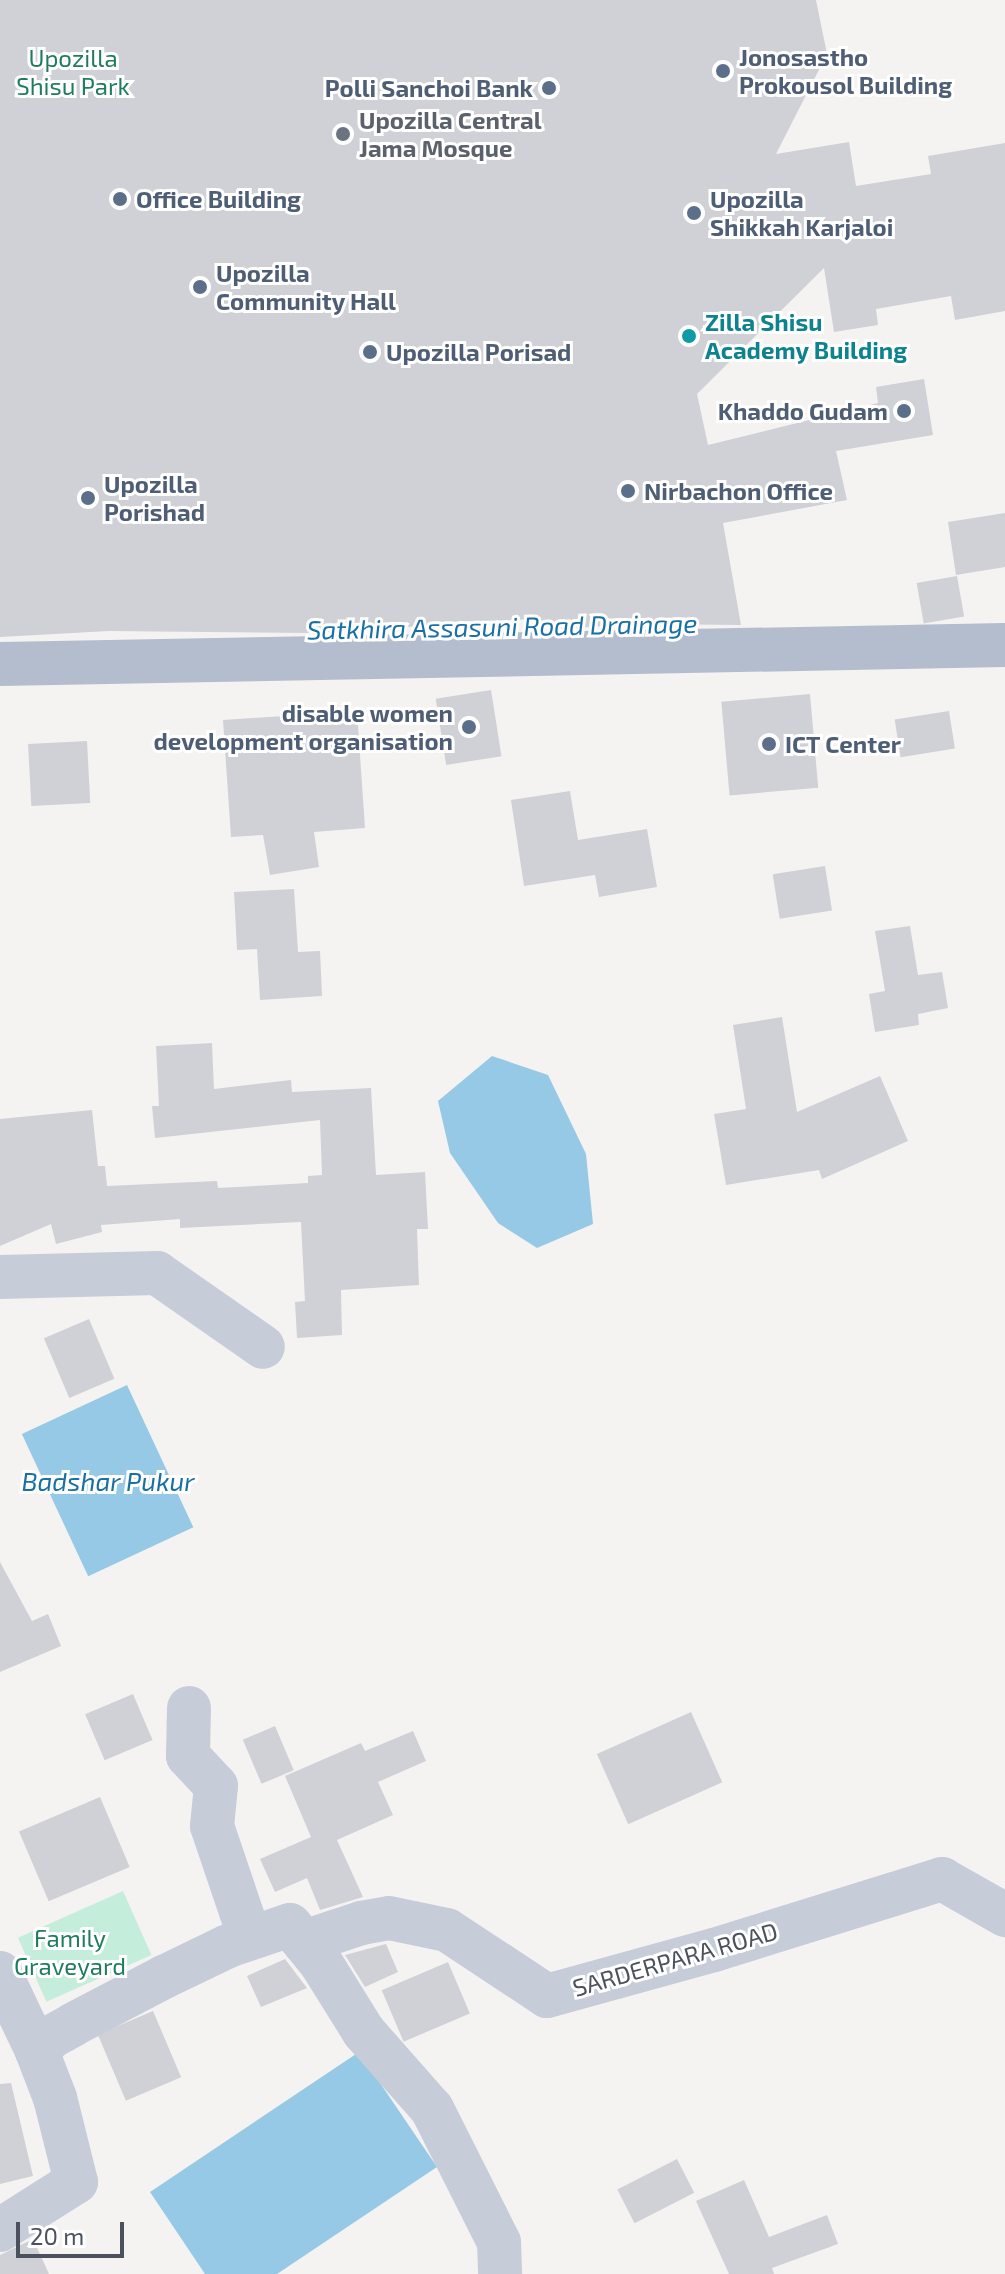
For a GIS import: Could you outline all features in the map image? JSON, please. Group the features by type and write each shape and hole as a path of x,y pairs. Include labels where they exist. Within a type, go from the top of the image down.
{"main road":[{"path":"0,664 1005,645"}],"street":[{"path":"0,1277 157,1273 263,1347"},
{"path":"189,1708 188,1756 216,1786 212,1826 250,1938"},
{"name":"SARDERPARA ROAD","path":"304,1942 361,1923 389,1918 447,1930 547,1996 714,1950 942,1879 1005,1915"},
{"path":"37,2051 74,2024 250,1938 290,1925 321,1963 364,2032 432,2109 499,2242 500,2274"},
{"path":"0,1973 37,2051 55,2098 76,2182 0,2230"}],"green space":[{"name":"Family Graveyard","path":"123,1891 151,1955 46,2002 18,1938"}],"water":[{"path":"492,1056 548,1075 586,1154 593,1224 537,1248 498,1223 450,1153 438,1101"},
{"name":"Badshar Pukur","path":"127,1385 193,1527 88,1576 22,1434"},
{"path":"359,2052 437,2167 277,2274 205,2274 150,2192"}],"building":[{"name":"Upozilla Porisad","path":"0,0 816,0 827,54 776,154 849,142 856,186 931,174 928,156 1005,143 1005,311 955,320 951,296 876,309 878,325 834,332 824,268 697,394 708,445 878,403 876,387 924,379 933,435 836,451 847,500 723,523 741,625 641,624 553,629 529,619 314,633 109,631 0,637"},
{"path":"1005,513 1005,567 956,575 948,522"},
{"path":"957,576 964,616 924,623 917,583"},
{"name":"disable women development organisation","path":"491,690 501,756 446,765 436,699"},
{"name":"ICT Center","path":"810,694 818,788 730,795 721,702"},
{"path":"357,711 365,828 314,832 319,867 270,875 263,835 231,837 223,720"},
{"path":"949,711 955,749 901,757 895,720"},
{"path":"87,741 90,803 31,806 28,744"},
{"path":"570,791 578,840 647,829 657,887 599,897 595,875 524,886 511,800"},
{"path":"825,866 832,910 780,919 773,874"},
{"path":"294,889 298,952 320,951 322,996 260,1000 257,949 237,950 234,892"},
{"path":"910,926 918,975 942,972 948,1008 918,1014 919,1025 875,1032 869,994 885,991 875,931"},
{"path":"782,1017 797,1112 880,1076 908,1141 822,1179 819,1170 726,1185 714,1114 746,1109 733,1025"},
{"path":"212,1043 214,1089 291,1080 292,1092 371,1088 376,1175 425,1172 428,1229 417,1229 419,1285 341,1290 342,1335 297,1338 295,1302 305,1301 301,1222 180,1228 180,1219 101,1225 102,1232 56,1244 51,1224 0,1246 0,1119 92,1110 98,1166 105,1166 107,1186 217,1181 218,1188 308,1183 308,1176 322,1175 320,1120 155,1138 152,1106 159,1106 156,1046"},
{"path":"89,1319 114,1379 69,1398 44,1338"},
{"path":"0,1562 32,1621 48,1614 61,1646 0,1672"},
{"path":"133,1694 153,1740 105,1760 85,1714"},
{"path":"691,1712 722,1782 628,1824 597,1754"},
{"path":"275,1726 294,1770 262,1784 243,1740"},
{"path":"413,1731 426,1761 378,1782 393,1815 337,1840 363,1897 320,1910 307,1878 275,1892 260,1859 311,1837 285,1776 361,1743 365,1751"},
{"path":"100,1797 130,1867 49,1901 19,1831"},
{"path":"386,1944 398,1972 365,1987 345,1955"},
{"path":"285,1959 307,1988 261,2007 247,1976"},
{"path":"448,1962 470,2014 404,2042 382,1990"},
{"path":"153,2011 181,2077 126,2101 98,2034"},
{"path":"11,2083 33,2176 0,2184 0,2084"},
{"path":"677,2159 694,2193 635,2223 617,2189"},
{"path":"744,2180 769,2237 827,2215 838,2244 772,2268 774,2274 729,2274 696,2201"},
{"path":"33,2239 49,2274 0,2274 0,2255"}],"place":[{"name":"Jonosastho Prokousol Building","path":"723,71"},
{"name":"Polli Sanchoi Bank","path":"549,88"},
{"name":"Upozilla Central Jama Mosque","path":"343,134"},
{"name":"Office Building","path":"120,199"},
{"name":"Upozilla Shikkah Karjaloi","path":"694,213"},
{"name":"Upozilla Community Hall","path":"200,287"},
{"name":"Zilla Shisu Academy Building","path":"689,336"},
{"name":"Upozilla Porisad","path":"370,352"},
{"name":"Khaddo Gudam","path":"904,411"},
{"name":"Nirbachon Office","path":"628,491"},
{"name":"Upozilla Porishad","path":"88,498"},
{"name":"disable women development organisation","path":"469,727"},
{"name":"ICT Center","path":"769,744"}],"park label":[{"name":"Upozilla Shisu Park","path":"73,72"}],"water label":[{"name":"Satkhira Assasuni Road Drainage","path":"502,626"}]}
